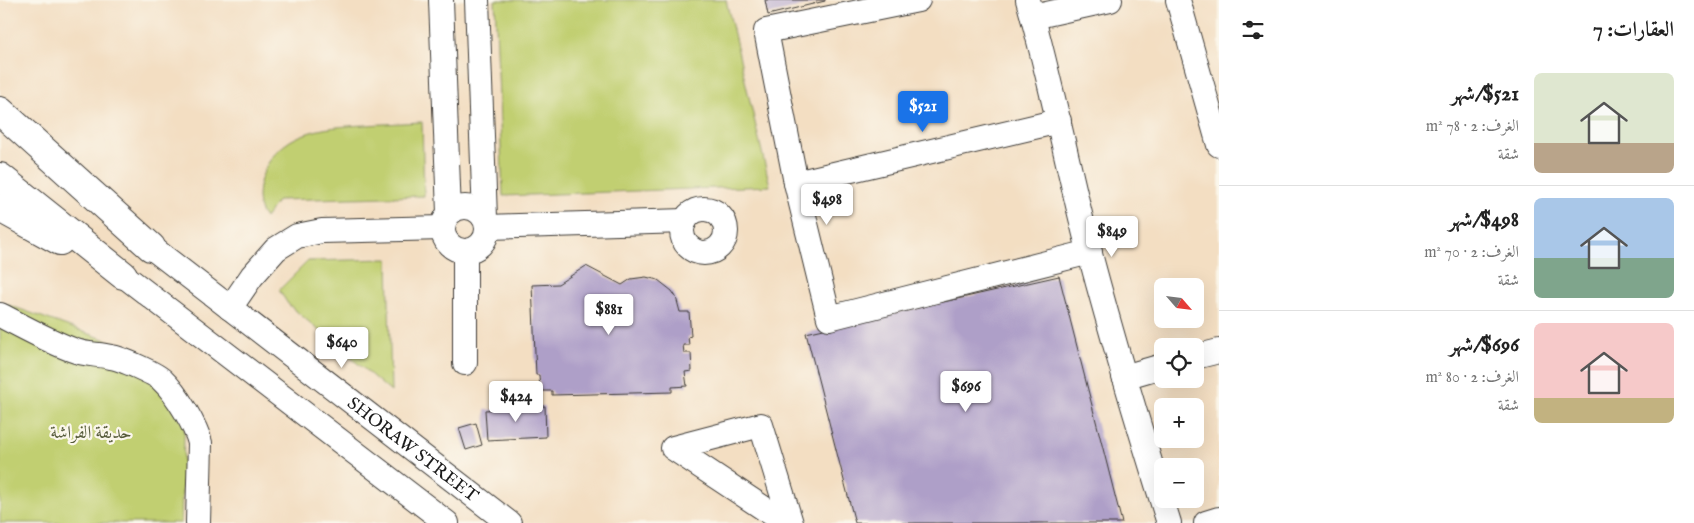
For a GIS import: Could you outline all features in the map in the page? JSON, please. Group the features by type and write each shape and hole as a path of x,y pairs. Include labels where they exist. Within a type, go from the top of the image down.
{"highway":[{"path":"0,110 151,247"},
{"path":"0,129 151,247"},
{"path":"0,177 123,275"},
{"path":"0,208 123,275"}],"street":[{"path":"441,0 446,220 444,235 452,247 466,251 479,246 484,241 486,222 477,0"},
{"path":"918,0 766,31 796,183 829,318 1090,252"},
{"path":"1110,0 1030,9 1090,252 1124,377 1169,523"},
{"path":"1178,0 1219,145"},
{"path":"442,34 478,33"},
{"path":"796,183 1059,121"},
{"path":"230,308 252,276 276,249 297,236 310,232 446,220 456,208 464,206 472,207 479,211 486,222"},
{"path":"486,222 685,221"},
{"name":"SHORAW STREET","path":"151,247 509,523"},
{"path":"465,363 466,251"},
{"path":"123,275 447,523"},
{"path":"0,315 71,349 112,357 156,375 163,380 188,415 200,443 198,523"},
{"path":"1204,355 1219,351"},
{"path":"1124,377 1154,368"},
{"path":"287,400 310,369"},
{"path":"786,523 673,448 761,425 791,523"},
{"path":"1206,523 1219,519"}],"green space":[{"path":"495,0 726,0 770,186 503,196"},
{"path":"422,122 424,196 278,200 265,218 262,214 258,199 261,179 268,163 290,141 317,130 349,126"},
{"path":"388,259 391,392 288,304 279,290 308,261"},
{"name":"حديقة الفراشة","path":"0,302 151,356 185,411 181,523 0,523"}],"building":[{"path":"765,0 825,0 825,1 768,15"},
{"path":"586,266 622,285 631,279 646,277 658,280 672,291 676,297 680,312 689,312 691,336 688,337 689,345 683,345 684,353 691,353 692,371 685,372 687,386 672,387 672,392 552,395 552,391 540,391 539,375 536,375 532,285 558,284"},
{"path":"1059,276 1122,523 855,523 806,333"},
{"path":"545,406 546,437 487,440 485,410"},
{"path":"476,423 482,445 466,450 459,428"}]}
